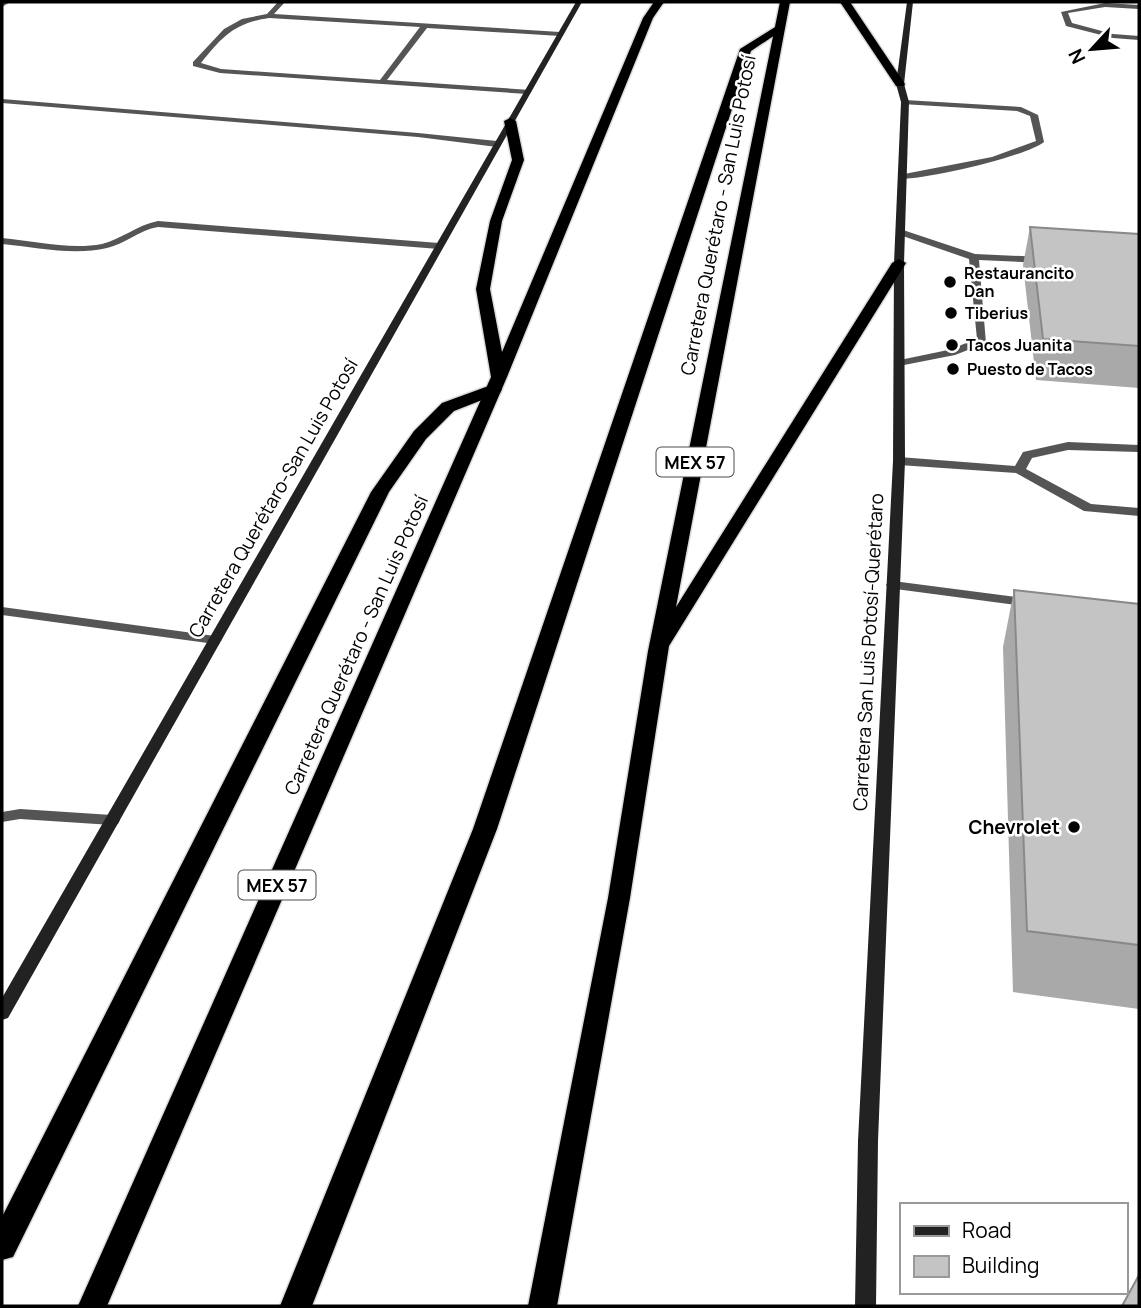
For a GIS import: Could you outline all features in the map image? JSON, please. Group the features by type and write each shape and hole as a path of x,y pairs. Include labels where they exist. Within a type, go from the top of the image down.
{"highway":[{"name":"Carretera Querétaro - San Luis Potosí","path":"92,1306 496,383 648,18 659,2"},
{"name":"Carretera Querétaro - San Luis Potosí","path":"542,1306 619,898 658,651 785,2"},
{"path":"845,2 900,84"},
{"path":"296,1306 485,829 746,49 780,27"},
{"path":"2,1247 380,492 420,435 448,407 496,383 483,289 496,221 518,160 510,121"},
{"path":"658,651 900,263"}],"main road":[{"name":"Carretera Querétaro-San Luis Potosí","path":"2,1013 579,2"},
{"name":"Carretera San Luis Potosí-Querétaro","path":"865,1306 868,1141 899,461 900,232 905,102 900,84 911,2"}],"street":[{"path":"2,5 7,2"},
{"path":"269,16 282,2"},
{"path":"1139,7 1105,5 1064,12 1069,24 1113,36 1139,38"},
{"path":"527,92 220,71 196,64 224,31 236,22 269,16 560,34"},
{"path":"381,83 425,26"},
{"path":"2,102 404,133 497,144"},
{"path":"902,177 987,159 1041,142 1034,115 1018,109 905,102"},
{"path":"2,241 99,247 118,241 144,225 158,224 439,246"},
{"path":"900,232 974,257 1052,261"},
{"path":"899,363 951,353 982,341 974,257"},
{"path":"1019,470 1027,455 1068,446 1139,449"},
{"path":"899,461 1019,470 1088,508 1139,512"},
{"path":"893,585 1044,604"},
{"path":"2,611 215,640"},
{"path":"2,817 20,814 112,820"}],"building":[{"path":"1030,227 1139,234 1139,346 1043,339"},
{"name":"Chevrolet","path":"1014,590 1139,604 1139,945 1027,931"},
{"path":"1139,1275 1139,1306 1122,1306"}],"place":[{"name":"Restaurancito Dan","path":"950,282"},
{"name":"Tiberius","path":"951,313"},
{"name":"Tacos Juanita","path":"952,345"},
{"name":"Puesto de Tacos","path":"953,369"},
{"name":"Chevrolet","path":"1074,827"}]}
